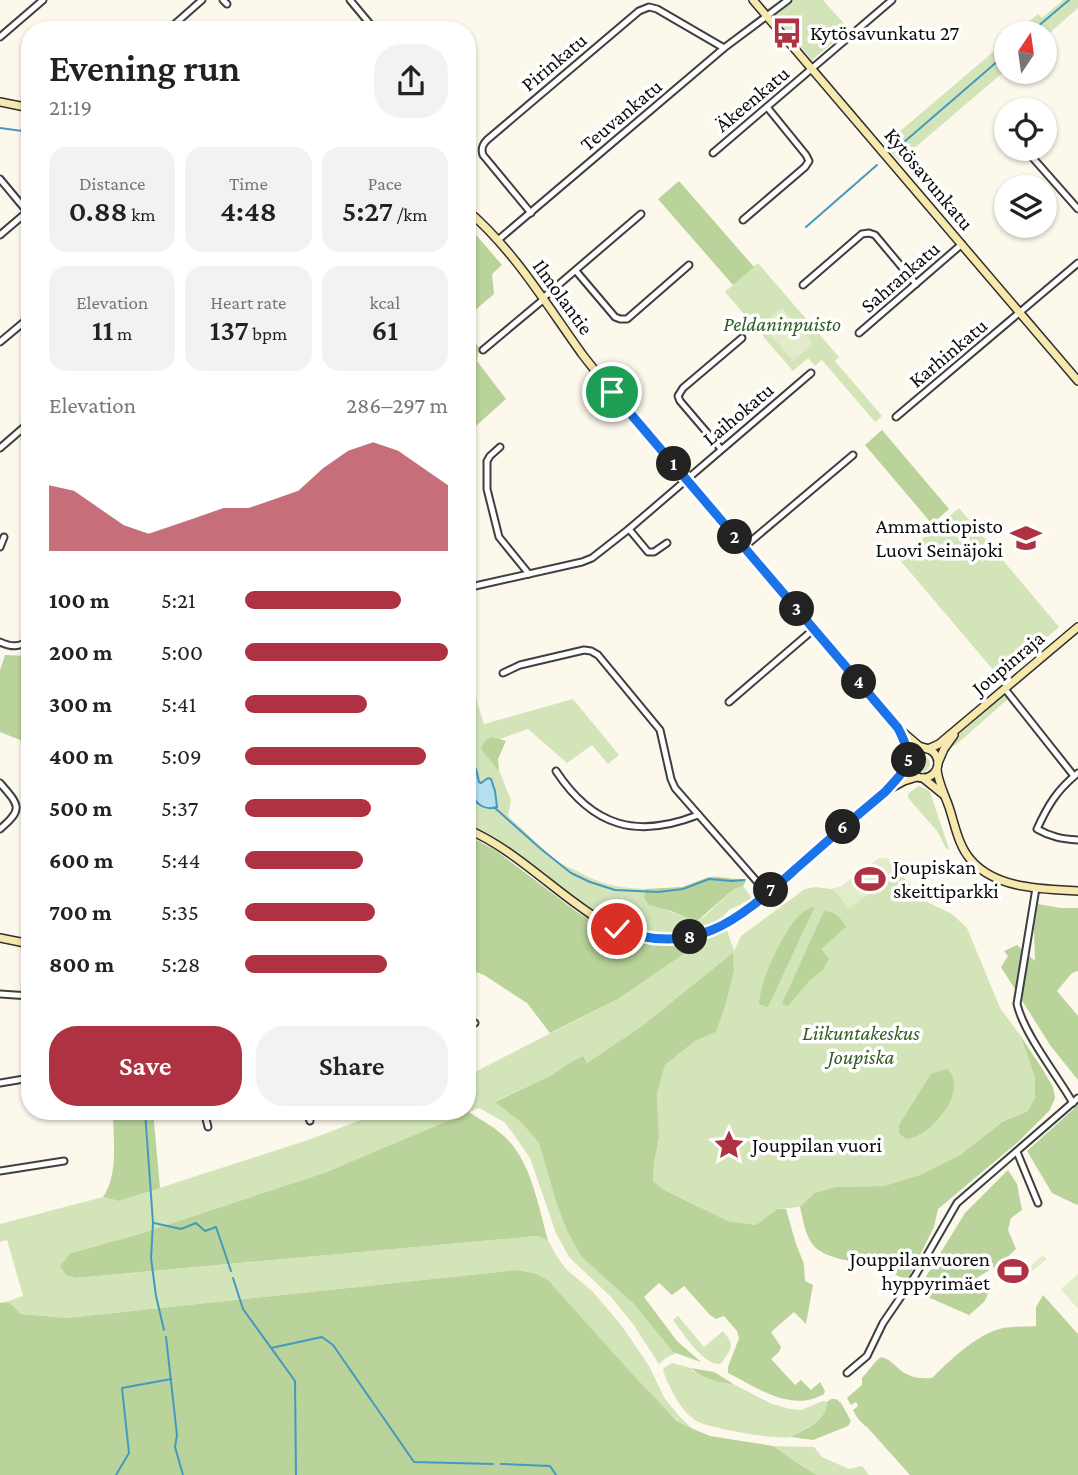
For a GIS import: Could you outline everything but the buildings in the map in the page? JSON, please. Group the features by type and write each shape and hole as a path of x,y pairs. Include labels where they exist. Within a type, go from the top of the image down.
{"street":[{"path":"0,37 43,0"},
{"path":"178,21 202,0"},
{"path":"349,0 366,21"},
{"name":"Kytösavunkatu","path":"753,0 1078,381"},
{"name":"Teuvankatu","path":"498,240 724,48 788,0"},
{"name":"Äkeenkatu","path":"713,153 892,0"},
{"name":"Pirinkatu","path":"531,213 483,155 481,151 487,140 639,11 649,7 724,48"},
{"path":"0,102 21,106"},
{"path":"743,220 809,161 768,107"},
{"path":"1036,161 1078,209"},
{"path":"0,179 21,204"},
{"path":"483,350 641,214"},
{"name":"Ilmolantie","path":"476,218 498,240 612,392 898,728 926,749"},
{"path":"0,235 21,219"},
{"path":"803,285 862,234 869,233 875,235 916,284"},
{"name":"Sahrankatu","path":"859,333 962,244"},
{"name":"Karhinkatu","path":"896,417 1078,263"},
{"path":"576,271 615,317 627,319 689,265"},
{"path":"0,342 21,324"},
{"path":"720,449 678,396 683,388 742,338"},
{"name":"Laihokatu","path":"476,586 592,558 811,373"},
{"path":"0,447 21,430"},
{"path":"500,447 487,461 487,489 499,537 529,574"},
{"path":"744,547 853,455"},
{"path":"629,529 648,552 654,552 667,543"},
{"path":"0,547 4,537"},
{"name":"Joupinraja","path":"926,749 939,744 1078,627"},
{"path":"729,702 814,629"},
{"path":"0,642 16,647 21,645"},
{"path":"503,673 520,665 584,650 598,654 660,730 671,779 683,798 767,893"},
{"path":"1005,689 1076,774 1060,788 1037,829 1049,836 1078,840"},
{"name":"Joupinraja","path":"937,766 944,749 961,726"},
{"name":"Ilmolantie","path":"898,728 906,744 909,760"},
{"path":"476,834 498,846 603,922 633,935 652,939 692,936 730,920 767,893 885,792 900,775 915,750 926,749 935,754 937,775 963,849 970,860 996,878 1036,888 1078,891"},
{"path":"909,760 910,771 946,797"},
{"path":"885,792 904,781 931,776 937,766"},
{"path":"556,771 582,804 610,821 645,827 662,826 698,815"},
{"path":"0,783 13,799 17,810 15,816 0,829"},
{"path":"847,1373 867,1356 883,1323 915,1276 957,1203 1076,1101 1034,1041 1017,1004 1036,888"},
{"path":"1,941 21,943"},
{"path":"0,994 21,995"},
{"path":"0,1083 21,1080"},
{"path":"206,1120 208,1127"},
{"path":"1017,1152 1038,1203"},
{"path":"0,1171 64,1161"}],"green space":[{"path":"793,0 823,0 849,29 812,60 774,16"},
{"path":"1063,0 1078,0 1078,8 1057,26 1057,21 1030,21 1038,14 1042,18"},
{"path":"994,51 994,80 899,161 885,144"},
{"path":"679,181 754,267 733,285 658,199"},
{"path":"476,235 502,265 492,274 494,294 476,309"},
{"name":"Peldaninpuisto","path":"758,263 839,357 835,361 882,416 875,422 822,360 815,366 808,358 793,371 725,292"},
{"path":"782,308 813,344 793,361 762,325"},
{"path":"476,344 479,347 477,361 506,399 476,426"},
{"path":"882,430 949,509 932,524 865,445"},
{"path":"959,508 1059,627 1000,678 899,559"},
{"path":"5,655 21,656 21,740 0,732 0,670"},
{"path":"1003,696 1009,698 949,748 959,734"},
{"path":"573,699 619,755 608,764 592,745 567,763 528,729 500,739 493,737 497,769 511,800 508,816 557,861 602,882 645,889 644,898 696,922 734,889 743,886 752,898 730,909 715,925 691,933 665,936 635,932 596,914 496,839 476,829 477,702 484,724"},
{"path":"493,737 506,741 498,759 499,770 481,749 485,741"},
{"path":"919,756 925,756 930,764 928,770 919,772 914,767 914,761"},
{"path":"918,786 930,792 949,849 947,850 937,831 908,798 908,794"},
{"path":"476,840 495,850 577,912 623,939 672,946 707,938 618,999 550,1033 527,1003 476,972"},
{"name":"Liikuntakeskus Joupiska","path":"887,858 929,903 952,914 967,928 1000,1008 1020,1035 1035,1077 1035,1097 1028,1111 1002,1122 960,1155 920,1175 884,1186 835,1187 814,1193 800,1207 777,1209 756,1225 728,1221 664,1190 653,1181 659,1137 657,1094 665,1065 695,1041 716,1032 734,971 733,954 642,1026 587,1063 583,1057 496,1101 520,1121 539,1143 568,1233 676,1353 659,1364 633,1324 611,1297 569,1257 556,1233 530,1158 512,1132 504,1122 479,1108 476,1109 476,1071 618,999 707,938 727,930 734,951 741,936 805,889 840,887 878,859"},
{"name":"Joupiskan skeittiparkki","path":"887,858 899,872 849,909 833,889 840,887 878,859"},
{"path":"709,877 746,881 696,922 649,905 644,898 645,889 682,887"},
{"path":"1038,904 1078,908 1078,971 1072,973 1057,991 1078,1016 1078,1080 1050,1045 1001,967 1008,956 1004,951 1017,945 1035,961 1034,929"},
{"path":"815,906 768,1007 759,1004 763,982 780,943 801,914"},
{"path":"824,911 837,916 846,927 821,949 829,959 823,970 810,980 788,1006 782,1004"},
{"path":"733,953 734,971 716,1032 695,1041 665,1065 657,1094 659,1137 653,1181 664,1190 728,1221 756,1225 777,1209 786,1209 804,1264 805,1281 813,1285 806,1324 794,1312 771,1332 781,1347 771,1359 795,1385 801,1380 811,1390 820,1382 824,1394 812,1399 787,1400 728,1373 739,1338 737,1331 724,1316 716,1319 710,1315 684,1286 672,1295 659,1283 644,1297 677,1341 701,1362 673,1352 633,1303 582,1257 568,1233 556,1202 539,1143 520,1121 495,1102 550,1076 583,1056 587,1063 642,1026"},
{"path":"1020,1035 1053,1087 1055,1098 1050,1110 1018,1142 938,1209 934,1227 907,1281 880,1268 818,1250 806,1232 800,1207 814,1193 835,1187 884,1186 920,1175 960,1155 1002,1122 1028,1111 1035,1097 1035,1077"},
{"path":"947,1069 953,1077 954,1087 947,1107 933,1125 916,1137 906,1139 899,1133 899,1125 931,1074"},
{"path":"1078,1105 1077,1205 1052,1193 1027,1151"},
{"path":"476,1116 502,1134 522,1160 533,1186 548,1240 537,1236 76,1278 66,1275 60,1266 71,1253 136,1235 324,1173 450,1120 476,1120"},
{"path":"113,1120 154,1120 160,1188 119,1201 103,1197 111,1178"},
{"name":"Liikuntakeskus Joupiska","path":"361,1120 450,1120 324,1173 136,1235 71,1253 77,1278 537,1236 548,1240 565,1268 593,1292 622,1326 649,1366 665,1399 695,1431 664,1409 548,1280 534,1273 516,1270 67,1318 20,1314 14,1306 5,1302 23,1296 7,1240 0,1242 0,1224 103,1197 119,1201 311,1139"},
{"path":"1008,1170 1017,1184 1022,1210 1011,1218 1008,1230 1016,1249 1001,1263 978,1277 989,1292 984,1302 969,1315 930,1298 919,1288 965,1213"},
{"path":"1043,1255 1047,1259 1017,1284 1014,1280"},
{"path":"516,1270 534,1273 548,1280 676,1420 710,1436 773,1446 817,1475 0,1475 0,1303 9,1303 20,1314 67,1318"},
{"path":"1078,1274 1078,1309 1061,1289"},
{"path":"1043,1295 1078,1334 1078,1475 910,1475 859,1420 853,1410 858,1406 856,1402 851,1405 847,1398 862,1385 862,1378 881,1357 909,1375 932,1378 964,1348 993,1331 1036,1326 1036,1307"},
{"path":"678,1316 704,1347 723,1331 731,1348 721,1364 707,1360 694,1348 673,1320"},
{"path":"672,1363 735,1385 772,1404 801,1410 823,1401 827,1402 826,1408 818,1420 790,1437 757,1435 702,1423 689,1415 672,1391 663,1371"},
{"path":"691,1368 714,1372 735,1385 706,1377"},
{"path":"831,1399 841,1403 851,1421 848,1426 813,1440 791,1437 819,1419"},
{"path":"773,1446 814,1447 822,1457 849,1469 862,1466 869,1475 817,1475"}],"water":[{"path":"476,769 479,782 491,779 497,807 488,808 476,801"}],"waterway":[{"path":"1044,21 1069,0"},
{"path":"896,149 994,64"},
{"path":"0,128 21,131"},
{"path":"806,227 877,165"},
{"path":"495,808 571,873 615,890 658,892 683,889 709,879 744,880"},
{"path":"146,1120 153,1223 151,1258 164,1330"},
{"path":"154,1223 181,1229 196,1223 205,1231 216,1227 231,1271"},
{"path":"233,1278 243,1309 295,1381 296,1475"},
{"path":"166,1337 177,1435 175,1447 183,1475"},
{"path":"271,1348 322,1337 333,1345 414,1462 493,1464"},
{"path":"116,1475 129,1453 122,1388 171,1379"},
{"path":"501,1464 550,1466 556,1475"}],"place":[{"name":"Kytösavunkatu 27","path":"787,33"},
{"name":"Ammattiopisto Luovi Seinäjoki","path":"1026,538"},
{"name":"Joupiskan skeittiparkki","path":"870,879"},
{"name":"Jouppilan vuori","path":"729,1145"},
{"name":"Jouppilanvuoren hyppyrimäet","path":"1013,1271"}],"route":[{"path":"612,392 898,728 909,757 900,775 885,792 759,900 721,926 673,939 652,939 617,929"}]}
